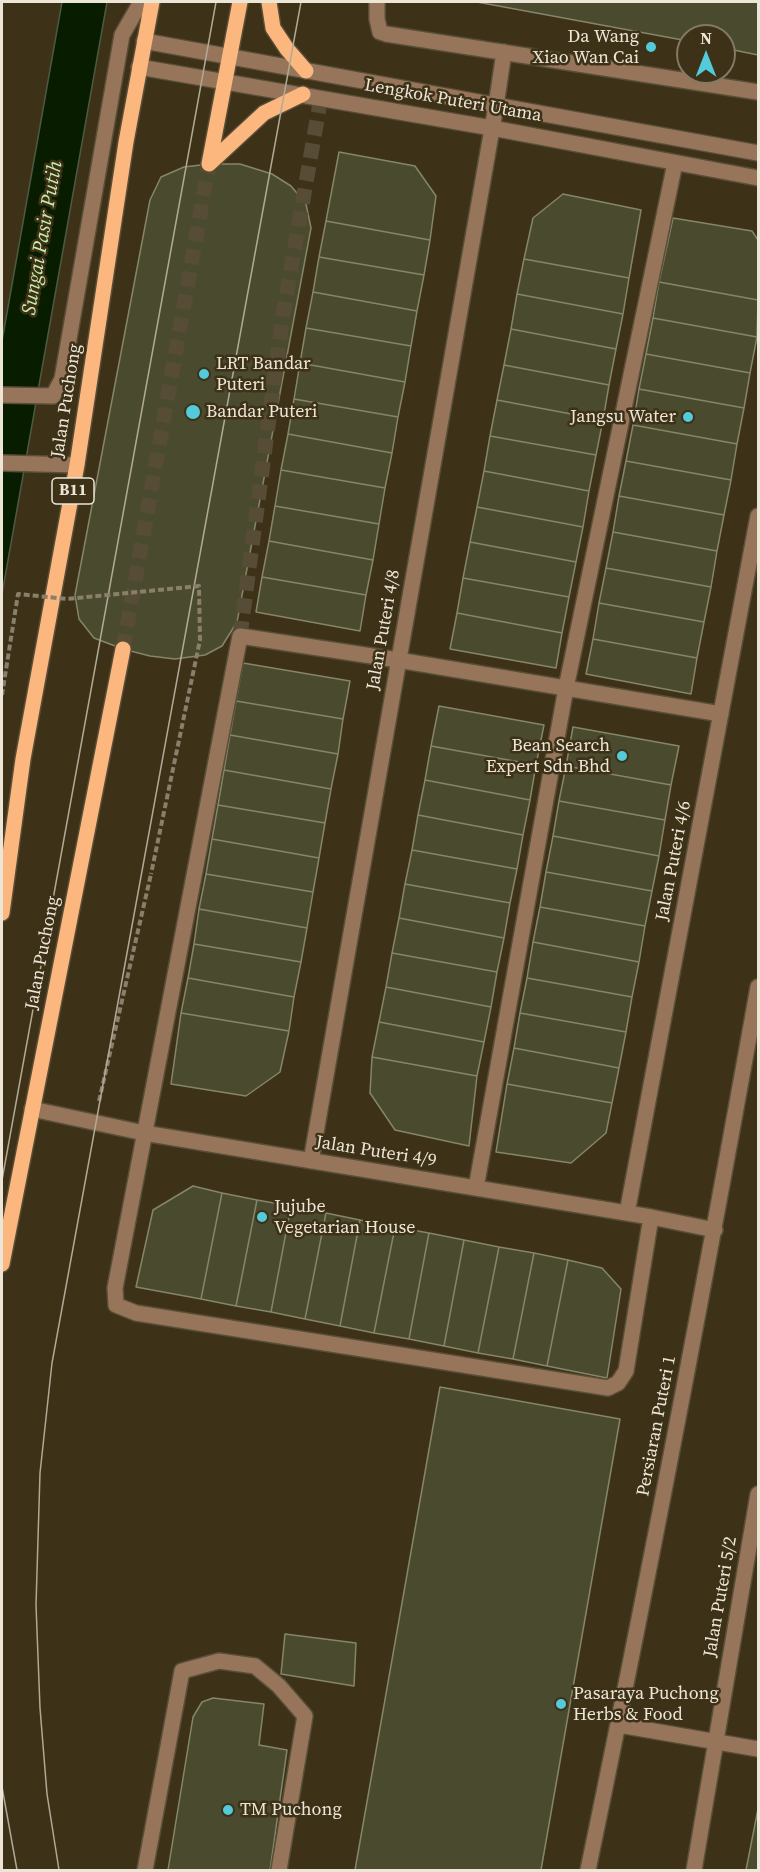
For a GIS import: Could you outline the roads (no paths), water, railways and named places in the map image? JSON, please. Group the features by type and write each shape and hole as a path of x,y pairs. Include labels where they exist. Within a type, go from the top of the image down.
{"main road":[{"name":"Jalan Puchong","path":"2,913 23,759 77,465 139,67 152,2"},
{"path":"240,2 209,164 264,114 303,94"},
{"path":"269,2 273,28 306,71"},
{"name":"Jalan Puchong","path":"2,1264 123,649"}],"street":[{"path":"2,395 53,396 62,379 122,36 141,2"},
{"path":"377,2 378,27 380,32 386,34 759,92"},
{"name":"Lengkok Puteri Utama","path":"144,41 759,153"},
{"name":"Jalan Puteri 4/8","path":"311,1161 504,51"},
{"name":"Lengkok Puteri Utama","path":"139,67 303,94 759,178"},
{"path":"476,1188 566,688 675,163"},
{"path":"2,463 77,465"},
{"name":"Jalan Puteri 4/6","path":"627,1213 759,516"},
{"path":"651,1217 626,1371 618,1383 608,1388 136,1313 116,1305 115,1288 240,636 721,714"},
{"name":"Persiaran Puteri 1","path":"588,1870 715,1230 759,987"},
{"name":"Jalan Puteri 4/9","path":"32,1109 144,1133 651,1217 715,1230"},
{"name":"Jalan Puteri 5/2","path":"694,1870 759,1494"},
{"path":"145,1870 182,1671 219,1661 255,1666 279,1686 305,1716 279,1870"},
{"path":"618,1725 759,1749"}],"water":[{"name":"Sungai Pasir Putih","path":"62,2 107,2 2,594 2,341"}],"tunnel":[{"path":"240,636 283,314 321,97"},
{"path":"123,649 209,164"}],"tram line":[{"path":"2,1180 216,2"},
{"path":"59,1870 47,1794 40,1708 36,1605 40,1473 52,1363 301,2"},
{"path":"2,1787 17,1870"}],"place":[{"name":"Da Wang Xiao Wan Cai","path":"651,47"},
{"name":"LRT Bandar Puteri","path":"204,374"},
{"name":"Bandar Puteri","path":"193,412"},
{"name":"Jangsu Water","path":"688,417"},
{"name":"Bean Search Expert Sdn Bhd","path":"622,756"},
{"name":"Jujube Vegetarian House","path":"262,1217"},
{"name":"Pasaraya Puchong Herbs & Food","path":"561,1704"},
{"name":"TM Puchong","path":"228,1810"}]}
